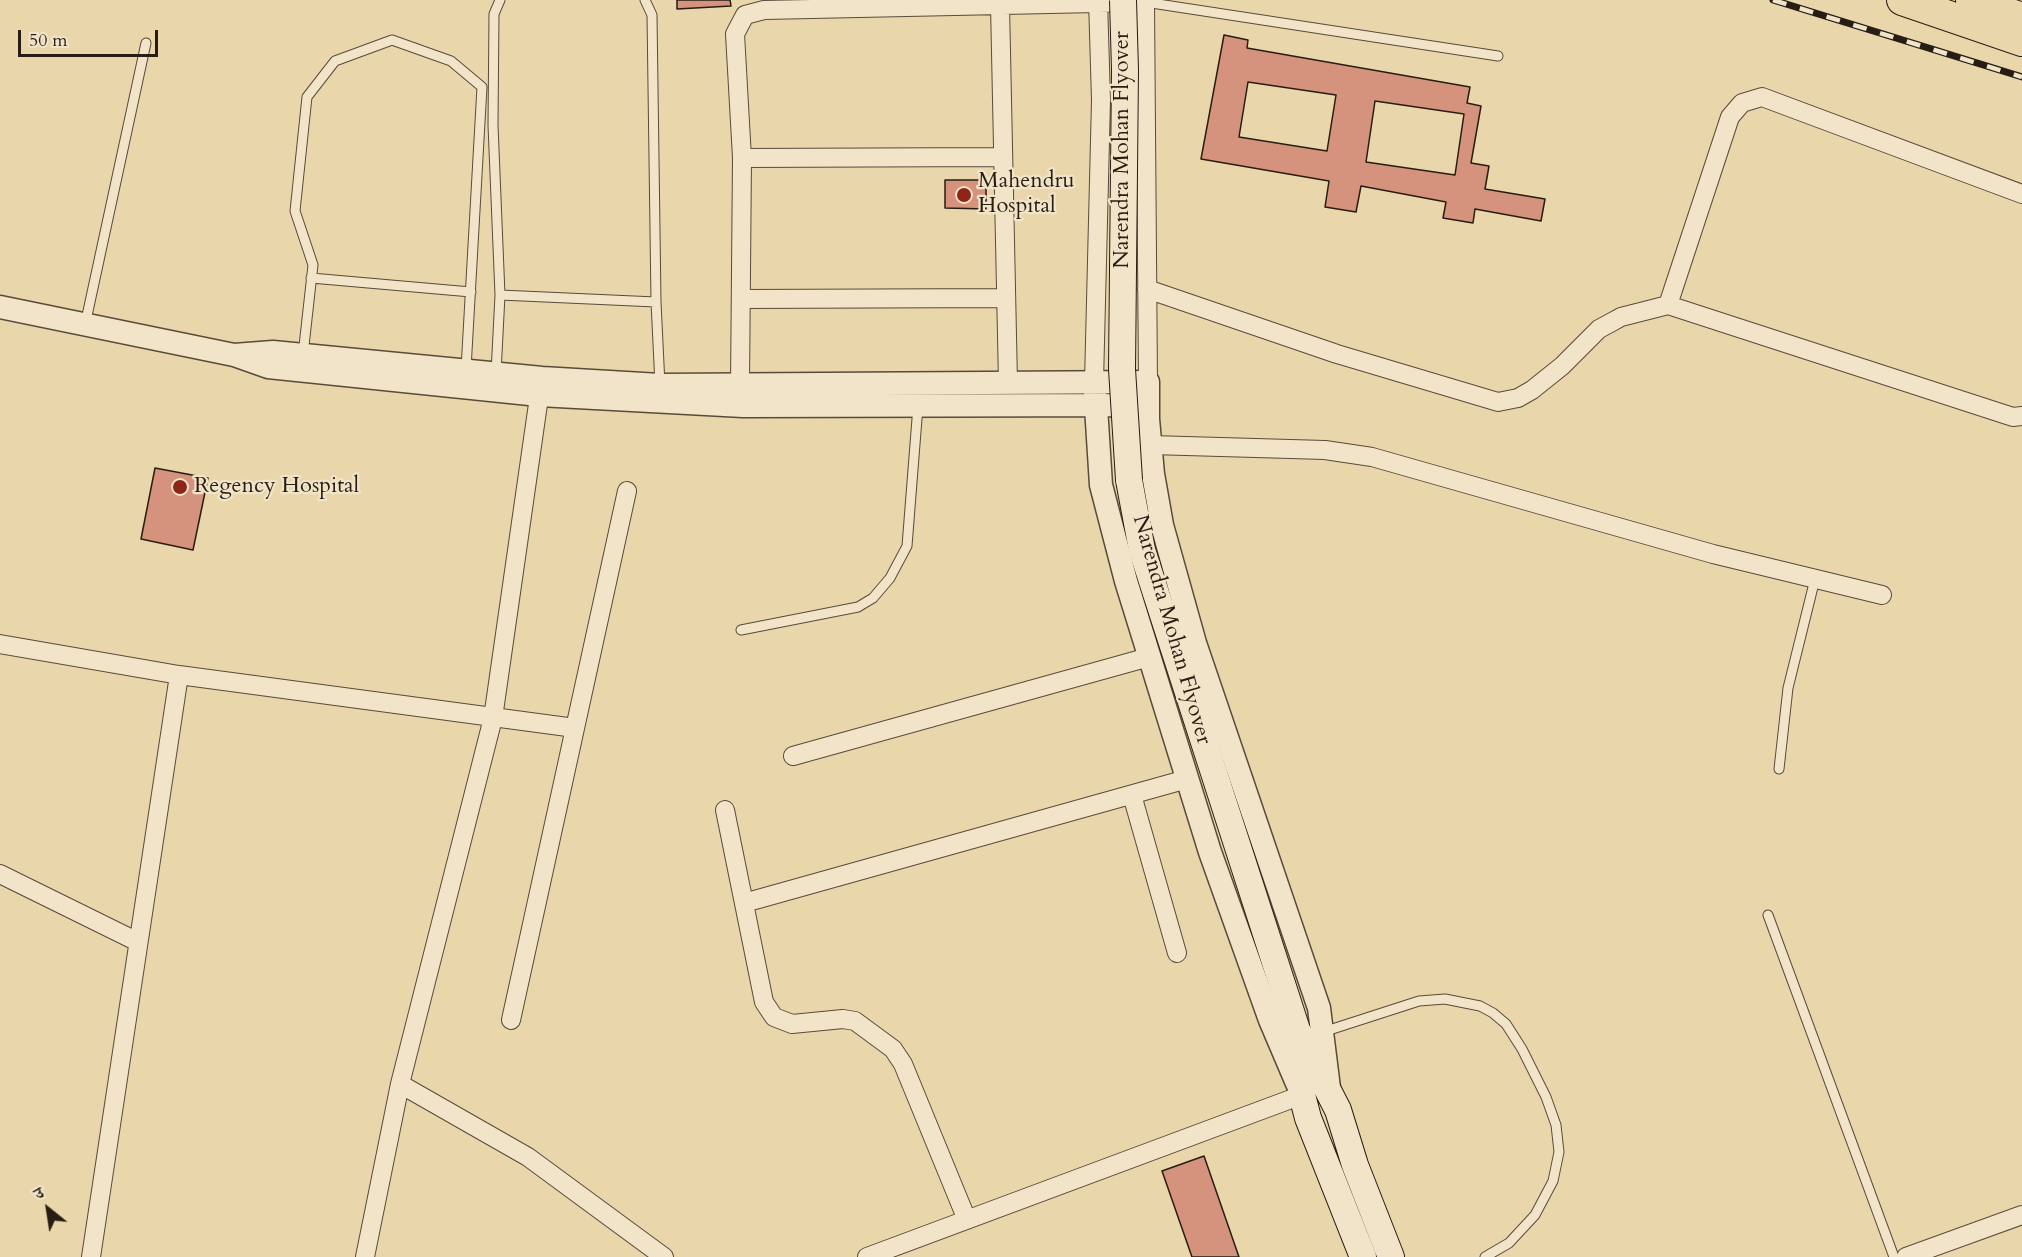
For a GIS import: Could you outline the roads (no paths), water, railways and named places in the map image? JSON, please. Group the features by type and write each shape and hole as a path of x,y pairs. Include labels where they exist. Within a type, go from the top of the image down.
{"highway":[{"path":"1902,0 2022,41"},
{"path":"1971,0 2022,18"}],"main road":[{"name":"Narendra Mohan Flyover","path":"1116,1 1125,70 1122,369 1129,480 1142,550 1297,1030 1338,1110 1355,1165 1391,1257"},
{"name":"Narendra Mohan Flyover","path":"1297,1030 1302,1095 1312,1131 1330,1170 1363,1257"}],"street":[{"path":"740,384 742,158 735,34 745,15 764,10 1116,1"},
{"path":"1116,1 1147,289 1150,445 1162,525 1195,643 1319,1008 1330,1096"},
{"path":"867,1257 1302,1095 1270,1020 1210,852 1126,580 1101,485 1094,382 1101,100 1116,1"},
{"path":"1000,5 1008,383"},
{"path":"1668,305 1730,117 1742,103 1762,97 2022,194"},
{"path":"742,158 1003,157"},
{"path":"1147,289 1348,358 1498,402 1518,398 1532,390 1562,366 1599,329 1621,317 1668,305 2013,417 2022,416"},
{"path":"741,299 1006,298"},
{"path":"0,307 234,355 268,367 541,386 743,406 1148,405"},
{"path":"234,355 273,352 496,374 541,386 1148,382"},
{"path":"365,1257 400,1084 493,718 541,386"},
{"path":"1150,445 1324,450 1372,457 1713,554 1882,595"},
{"path":"511,1020 627,491"},
{"path":"0,644 179,675 575,728"},
{"path":"793,756 1149,657"},
{"path":"91,1257 179,675"},
{"path":"744,903 1188,779"},
{"path":"1132,795 1177,953"},
{"path":"725,810 764,1002 774,1017 782,1022 792,1024 843,1019 855,1021 893,1049 903,1064 967,1220"},
{"path":"0,874 138,942"},
{"path":"400,1084 528,1157 664,1257"},
{"path":"1906,1257 2022,1215"}],"lane":[{"path":"496,374 500,295 493,125 494,14 500,0"},
{"path":"645,0 652,15 656,302 660,385"},
{"path":"1116,1 1498,56"},
{"path":"303,355 313,265 295,211 307,97 335,61 392,40 452,61 482,87 466,371"},
{"path":"85,326 146,43"},
{"path":"311,278 471,292"},
{"path":"500,295 656,302"},
{"path":"741,630 858,607 873,598 884,585 907,546 918,406"},
{"path":"1779,769 1788,688 1815,579"},
{"path":"1768,915 1894,1257"},
{"path":"1323,1032 1419,1001 1445,999 1480,1006 1506,1024 1522,1048 1546,1097 1556,1125 1559,1152 1552,1180 1534,1215 1509,1243 1485,1257"}],"railway":[{"path":"1773,0 2022,77"}],"place":[{"name":"Mahendru Hospital","path":"964,195"},
{"name":"Regency Hospital","path":"180,487"}]}
